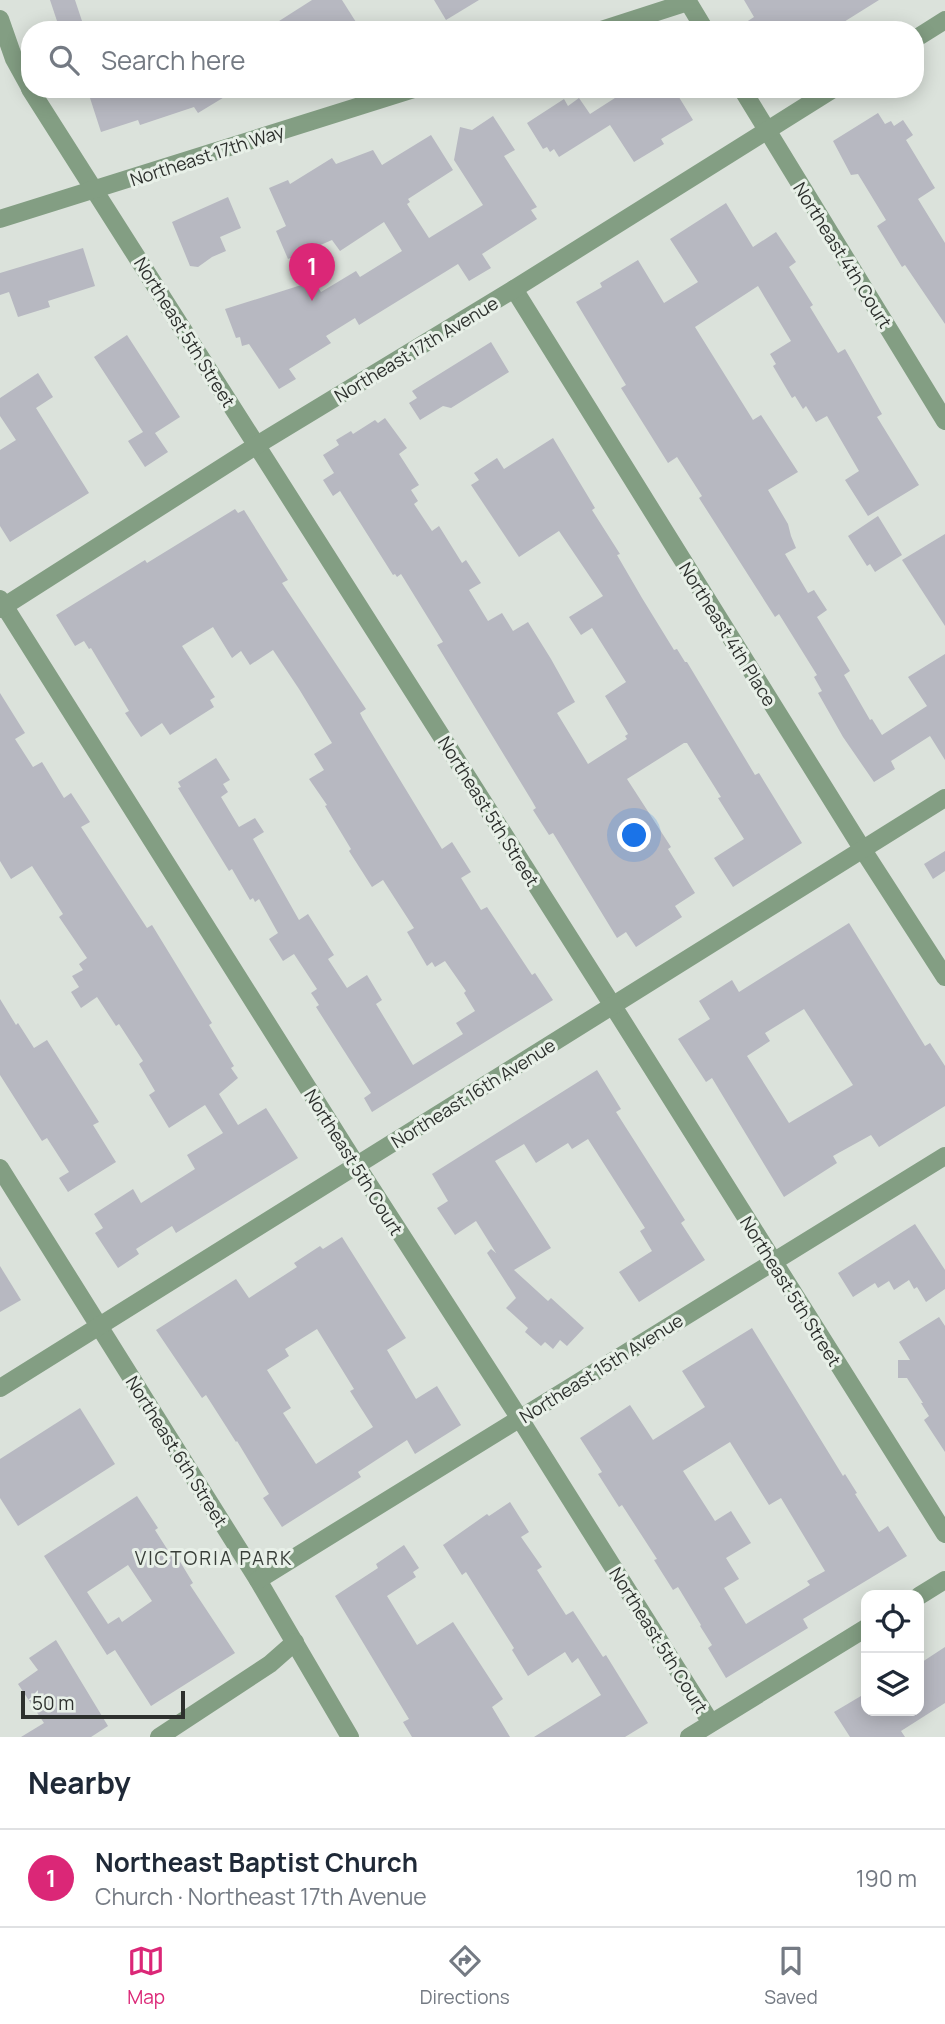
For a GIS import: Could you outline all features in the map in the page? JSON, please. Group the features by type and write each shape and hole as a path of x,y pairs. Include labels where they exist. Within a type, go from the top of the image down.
{"street":[{"path":"628,21 687,1 699,21"},
{"name":"Northeast 5th Street","path":"0,19 21,72"},
{"path":"924,33 945,20"},
{"name":"Northeast 5th Street","path":"36,98 945,1534"},
{"name":"Northeast 17th Way","path":"0,219 386,98"},
{"name":"Northeast 4th Court","path":"747,98 945,421"},
{"name":"Northeast 17th Avenue","path":"2,604 818,98"},
{"name":"Northeast 4th Place","path":"514,289 945,977"},
{"name":"Northeast 5th Court","path":"2,604 711,1723"},
{"name":"Northeast 16th Avenue","path":"0,1388 945,798"},
{"name":"Northeast 15th Avenue","path":"258,1580 945,1156"},
{"name":"Northeast 6th Street","path":"0,1168 258,1580 350,1737"},
{"path":"924,1593 945,1580"},
{"path":"690,1737 861,1631"},
{"path":"159,1737 270,1664 295,1642"}],"building":[{"path":"50,0 75,0 82,21 57,21"},
{"path":"312,0 342,0 355,21 279,21"},
{"path":"434,0 479,0 446,20"},
{"path":"744,0 879,0 845,21 748,21 754,17"},
{"path":"90,98 223,98 198,113 194,107 140,125 138,120 101,132"},
{"path":"579,98 590,114 615,98 680,98 693,120 661,139 664,144 634,162 610,125 559,157 554,149 550,152 547,147 543,149 527,123 564,99 568,106"},
{"path":"878,113 885,124 891,121 894,126 903,120 913,135 906,140 935,188 918,199 945,243 945,324 905,265 902,267 877,226 886,220 858,174 851,175 833,141"},
{"path":"493,116 515,150 504,156 537,207 531,210 537,219 482,254 491,268 469,281 458,264 359,325 355,318 326,336 331,343 289,369 296,379 279,389 249,344 242,346 240,337 236,338 225,309 314,281 321,292 356,271 360,277 402,251 384,222 340,251 332,240 288,259 276,231 286,226 269,188 288,180 290,184 332,158 336,164 373,150 382,165 431,135 453,170 408,199 410,202 407,204 429,238 483,205 454,160 460,127 472,130"},
{"path":"228,197 241,228 220,237 226,251 198,267 190,266 172,222"},
{"path":"726,203 753,247 776,232 796,262 789,267 813,305 810,307 838,353 845,349 882,414 877,417 919,485 868,516 845,480 859,471 827,416 816,422 806,406 803,409 795,396 792,398 773,366 776,364 770,354 791,341 758,286 695,327 753,420 761,415 798,472 768,490 788,524 796,548 785,554 808,593 814,590 827,610 817,617 850,671 844,675 870,720 872,719 882,735 927,706 908,677 945,654 945,760 930,736 891,761 895,769 874,782 843,737 818,693 822,691 814,677 817,675 779,614 775,617 699,498 702,496 677,457 668,463 621,388 626,385 576,302 602,287 600,283 638,260 664,303 698,282 670,239"},
{"path":"83,248 95,286 48,301 50,307 18,317 9,292 0,295 0,273"},
{"path":"127,335 180,417 155,433 168,452 145,467 128,441 143,432 94,357"},
{"path":"491,342 509,372 451,408 443,406 420,420 409,403 417,398 412,391"},
{"path":"38,373 53,397 36,408 89,493 10,542 0,526 0,450 16,440 0,416 0,398"},
{"path":"385,418 407,448 399,454 419,485 411,490 418,501 414,504 432,531 439,526 462,563 466,560 481,583 469,590 488,621 502,613 513,631 528,622 551,659 575,702 557,713 588,764 627,739 625,736 628,734 605,696 626,682 592,628 581,635 569,617 603,596 559,531 519,557 471,485 479,480 474,473 497,458 504,469 553,438 595,508 592,510 620,554 617,555 642,598 674,650 677,649 687,662 755,775 759,773 802,843 733,887 714,858 744,839 718,798 721,797 687,743 684,743 627,779 671,847 668,849 695,893 675,906 682,917 636,947 626,932 617,938 553,833 549,835 533,810 536,808 437,645 443,642 401,574 397,577 393,575 340,491 333,496 323,480 334,473 323,455 339,445 336,440 351,431 353,434 375,420 378,423"},
{"path":"235,509 238,513 244,510 288,580 282,583 366,709 360,713 363,719 442,849 452,842 471,872 461,878 481,910 487,907 532,975 535,973 553,1000 372,1112 364,1098 371,1093 316,1007 319,1005 311,993 317,989 294,954 283,961 269,939 278,933 259,899 255,902 253,898 250,900 178,788 181,787 178,782 216,758 230,780 223,784 228,792 221,797 239,827 255,818 264,832 253,839 299,920 308,914 334,955 328,959 347,988 367,975 382,1000 376,1004 413,1065 463,1034 456,1023 475,1011 464,993 466,991 445,961 435,967 432,962 427,966 407,932 414,928 383,880 372,887 349,851 351,849 325,806 327,805 309,779 324,770 314,754 332,743 299,689 273,650 250,665 241,651 232,658 213,627 182,646 215,697 210,700 214,707 170,735 162,723 141,737 125,713 129,711 91,648 89,649 84,641 75,646 56,615"},
{"path":"878,516 902,555 875,572 870,564 867,566 848,536"},
{"path":"945,534 945,626 902,560"},
{"path":"0,693 25,733 15,739 33,767 42,762 64,798 71,793 90,822 81,827 147,928 152,925 212,1023 209,1025 234,1066 231,1068 238,1078 219,1094 238,1125 266,1108 298,1158 176,1233 172,1226 136,1249 139,1254 118,1268 95,1233 103,1228 94,1214 133,1189 141,1203 195,1169 187,1155 223,1133 205,1105 169,1128 149,1095 155,1091 139,1064 143,1061 119,1024 116,1026 97,997 81,1008 71,992 79,987 72,976 83,970 79,964 87,958 59,917 63,914 32,866 11,879 0,861"},
{"path":"945,851 945,871 933,879 924,864"},
{"path":"849,923 925,1046 930,1043 945,1066 945,1106 879,1147 871,1135 833,1156 837,1163 784,1197 712,1078 706,1082 678,1039 710,1019 699,1001 732,980 739,992","holes":["804,1009 853,1085 789,1123 747,1056 770,1041 765,1033"]},
{"path":"0,999 34,1048 47,1040 99,1122 93,1125 116,1162 68,1192 59,1178 69,1172 47,1138 42,1141 0,1075"},
{"path":"597,1070 621,1109 616,1112 685,1220 681,1223 705,1260 639,1302 619,1272 652,1251 640,1231 645,1228 588,1139 572,1149 568,1143 536,1163 524,1144 495,1161 551,1248 514,1270 548,1301 551,1298 584,1328 567,1346 560,1340 553,1349 545,1342 541,1346 525,1332 528,1328 506,1308 516,1298 487,1253 491,1249 496,1253 476,1221 455,1235 437,1208 448,1201 432,1174"},
{"path":"915,1224 945,1270 945,1289 926,1302 909,1280 894,1290 889,1281 878,1288 875,1283 853,1297 838,1273"},
{"path":"342,1237 406,1338 387,1350 416,1399 437,1386 461,1425 415,1454 407,1440 358,1472 361,1477 282,1527 263,1498 269,1494 237,1441 206,1395 202,1398 156,1330 236,1279 249,1298 297,1267 294,1263 320,1246 323,1249","holes":["317,1329 354,1389 350,1391 373,1427 316,1464 283,1413 291,1408 267,1370 289,1356 285,1349"]},
{"path":"0,1266 21,1300 0,1312"},
{"path":"939,1317 945,1326 945,1452 924,1420 929,1416 923,1403 907,1378 898,1378 898,1360 910,1360 899,1342"},
{"path":"752,1328 879,1532 888,1526 907,1556 803,1619 808,1628 726,1678 708,1648 712,1645 678,1587 673,1590 654,1560 657,1559 598,1474 602,1472 580,1438 630,1405 653,1440 705,1407 682,1371","holes":["730,1442 769,1505 781,1498 825,1571 807,1581 810,1585 746,1624 724,1588 739,1579 726,1558 751,1543 731,1511 715,1521 683,1471"]},
{"path":"80,1408 115,1464 18,1526 0,1498 0,1459"},
{"path":"137,1496 158,1528 155,1530 176,1563 179,1560 193,1583 190,1585 235,1653 151,1706 115,1650 107,1655 44,1556","holes":["128,1565 152,1601 122,1622 119,1617 108,1624 87,1592"]},
{"path":"510,1502 529,1532 521,1537 542,1567 537,1570 566,1615 573,1611 603,1657 606,1655 648,1723 625,1737 534,1737 601,1695 578,1658 572,1663 565,1652 528,1676 512,1650 514,1648 466,1572 462,1575 443,1545 487,1514 489,1516"},
{"path":"404,1545 419,1568 413,1572 416,1577 387,1596 417,1645 453,1622 503,1699 492,1707 510,1737 412,1737 403,1722 409,1719 335,1596 378,1568 376,1564"},
{"path":"56,1640 108,1726 91,1737 21,1737 44,1723 18,1684 38,1670 29,1658"},
{"path":"945,1647 945,1703 901,1731 905,1737 850,1737 834,1712 861,1696 861,1716 924,1716 924,1661"}],"place":[{"name":"Northeast Baptist Church","path":"312,301"}],"district":[{"name":"VICTORIA PARK","path":"214,1558"}]}
